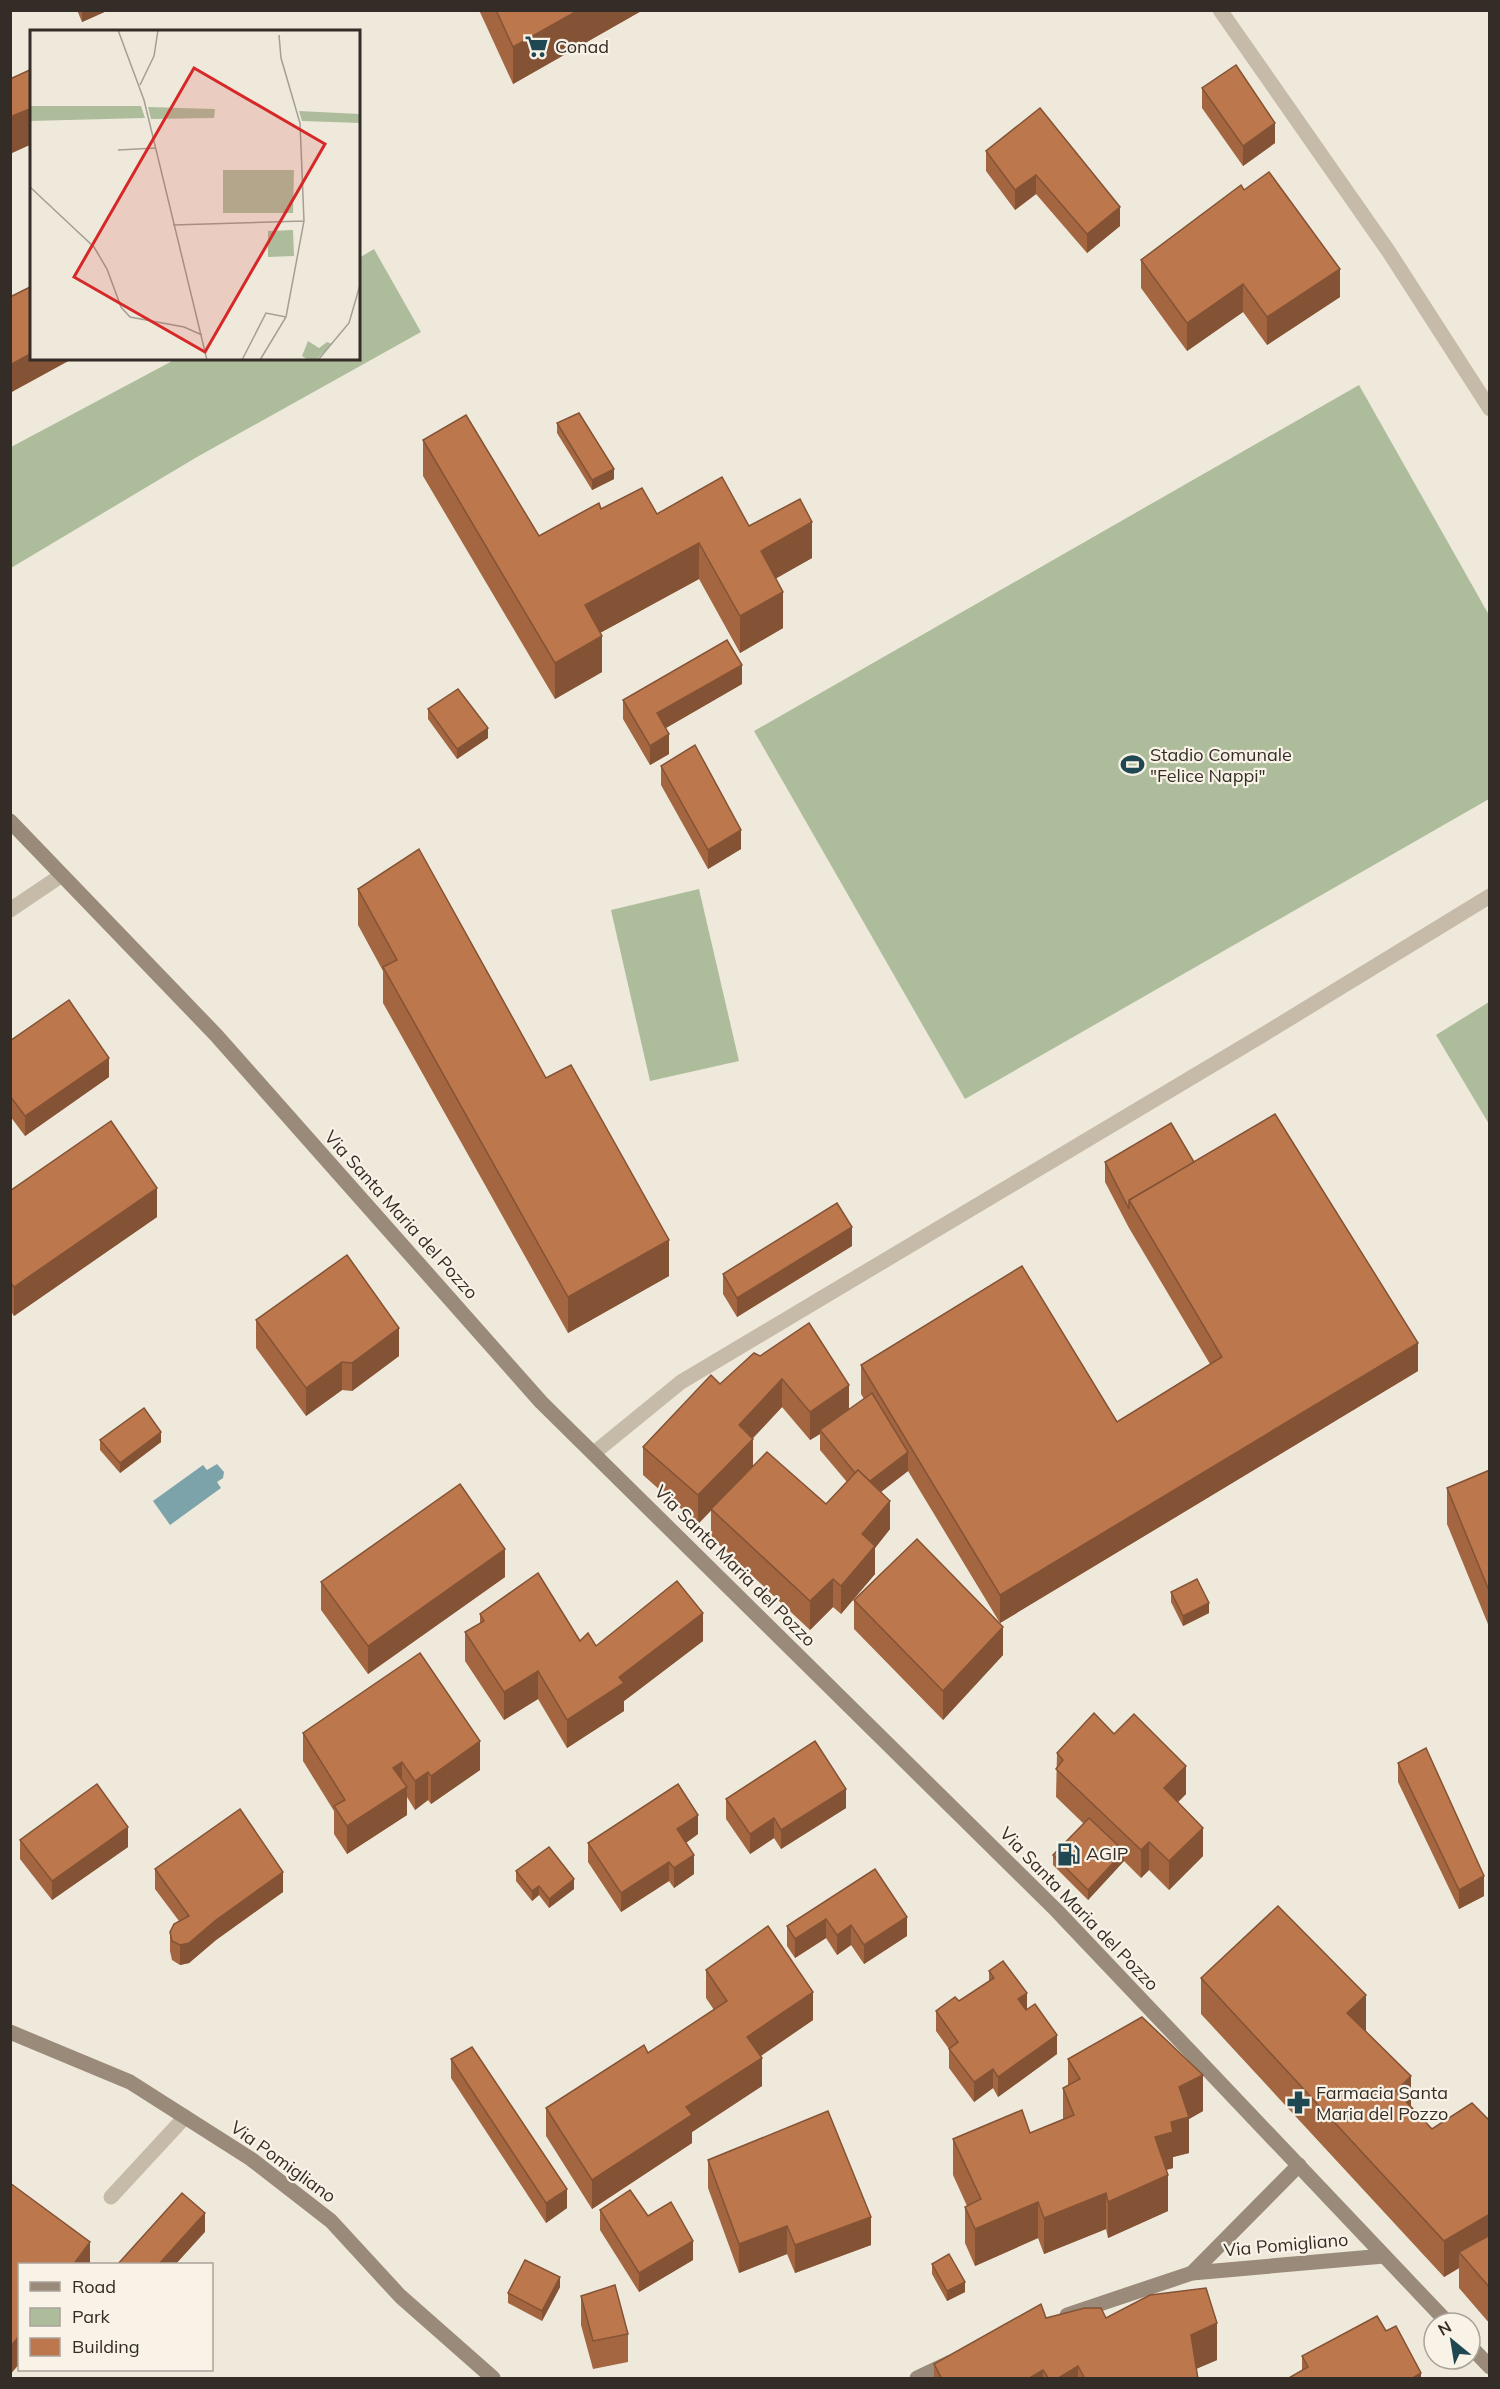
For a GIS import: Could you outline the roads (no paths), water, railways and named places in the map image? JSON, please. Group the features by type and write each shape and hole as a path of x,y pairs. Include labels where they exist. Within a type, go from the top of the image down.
{"street":[{"path":"1220,10 1389,252 1490,409"},
{"name":"Via Santa Maria del Pozzo","path":"10,821 216,1035 542,1402 1058,1911 1437,2311"},
{"path":"10,910 62,875"},
{"path":"594,1453 681,1382 1261,1036 1490,896"},
{"name":"Via Pomigliano","path":"10,2032 130,2082 251,2159 331,2222 400,2295 493,2379"},
{"path":"111,2197 185,2117"},
{"name":"Via Pomigliano","path":"1192,2273 1299,2165"},
{"name":"Via Pomigliano","path":"1055,2319 1192,2273 1384,2256"},
{"path":"917,2379 970,2352"}],"water":[{"path":"217,1464 224,1472 223,1478 217,1482 221,1488 170,1525 153,1501 203,1465 207,1470"}],"place":[{"name":"Conad","path":"537,47"},
{"name":"Stadio Comunale \"Felice Nappi\"","path":"1132,765"},
{"name":"AGIP","path":"1068,1854"},
{"name":"Farmacia Santa Maria del Pozzo","path":"1298,2103"}]}
